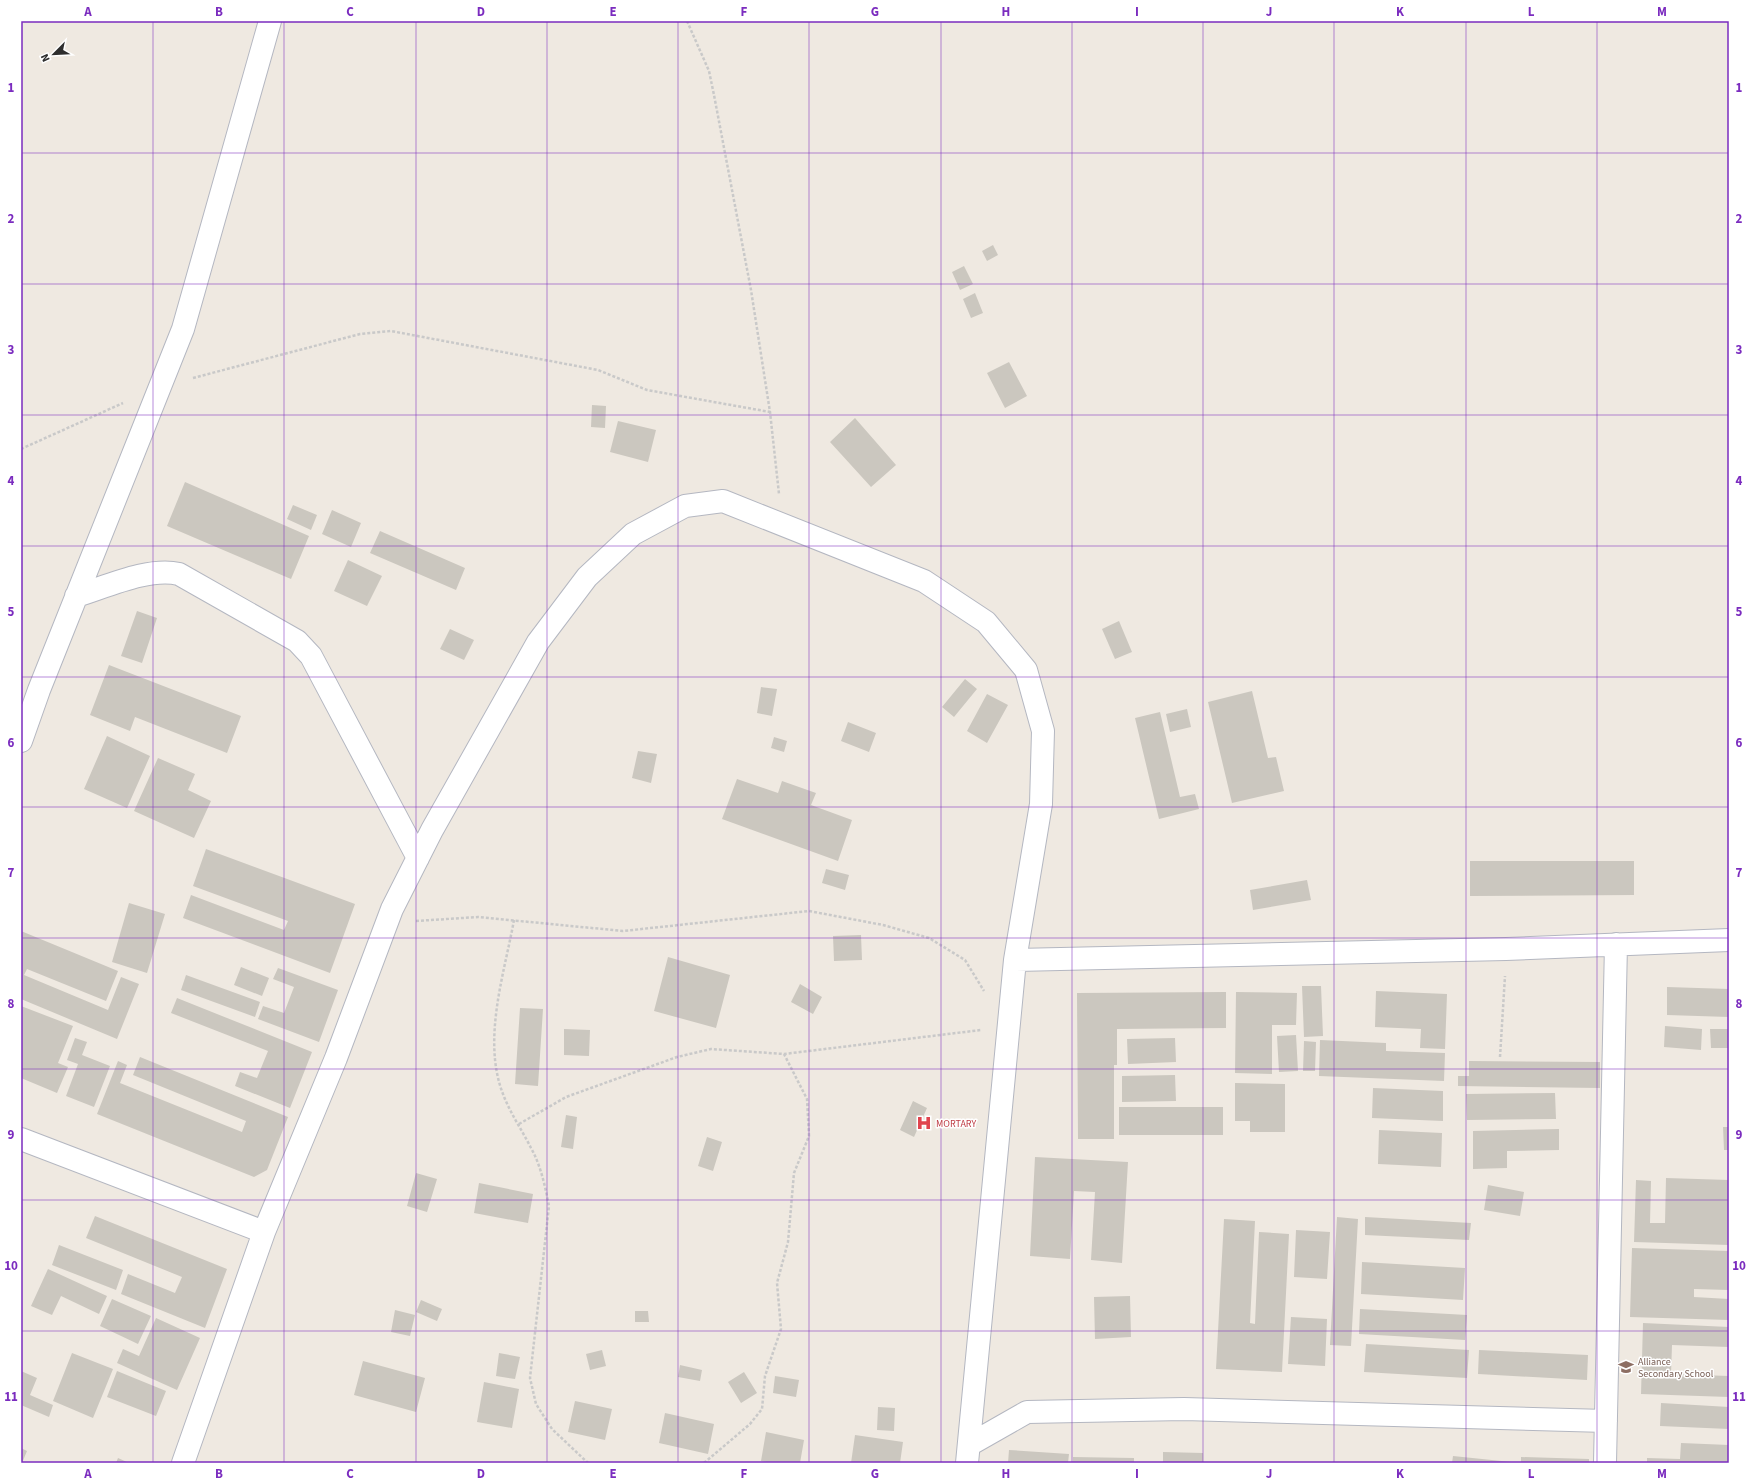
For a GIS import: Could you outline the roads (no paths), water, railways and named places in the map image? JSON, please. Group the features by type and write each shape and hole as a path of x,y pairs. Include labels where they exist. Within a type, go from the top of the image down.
{"street":[{"path":"21,741 39,690 183,329 270,21"},
{"path":"183,1463 264,1232 336,1058 387,924 432,830 538,642 587,577 633,534 686,506 723,500 924,581 986,622 1026,670 1043,731 1042,804 1015,960 1006,1041 968,1454"},
{"path":"76,596 150,574 168,572 179,574 297,641 311,656 418,858"},
{"path":"1015,960 1506,949 1729,940"},
{"path":"1605,1463 1616,944"},
{"path":"21,1139 264,1232"},
{"path":"968,1454 1026,1412 1184,1409 1606,1421"}],"place":[{"name":"MORTARY","path":"924,1123"},
{"name":"Alliance Secondary School","path":"1626,1367"}]}
